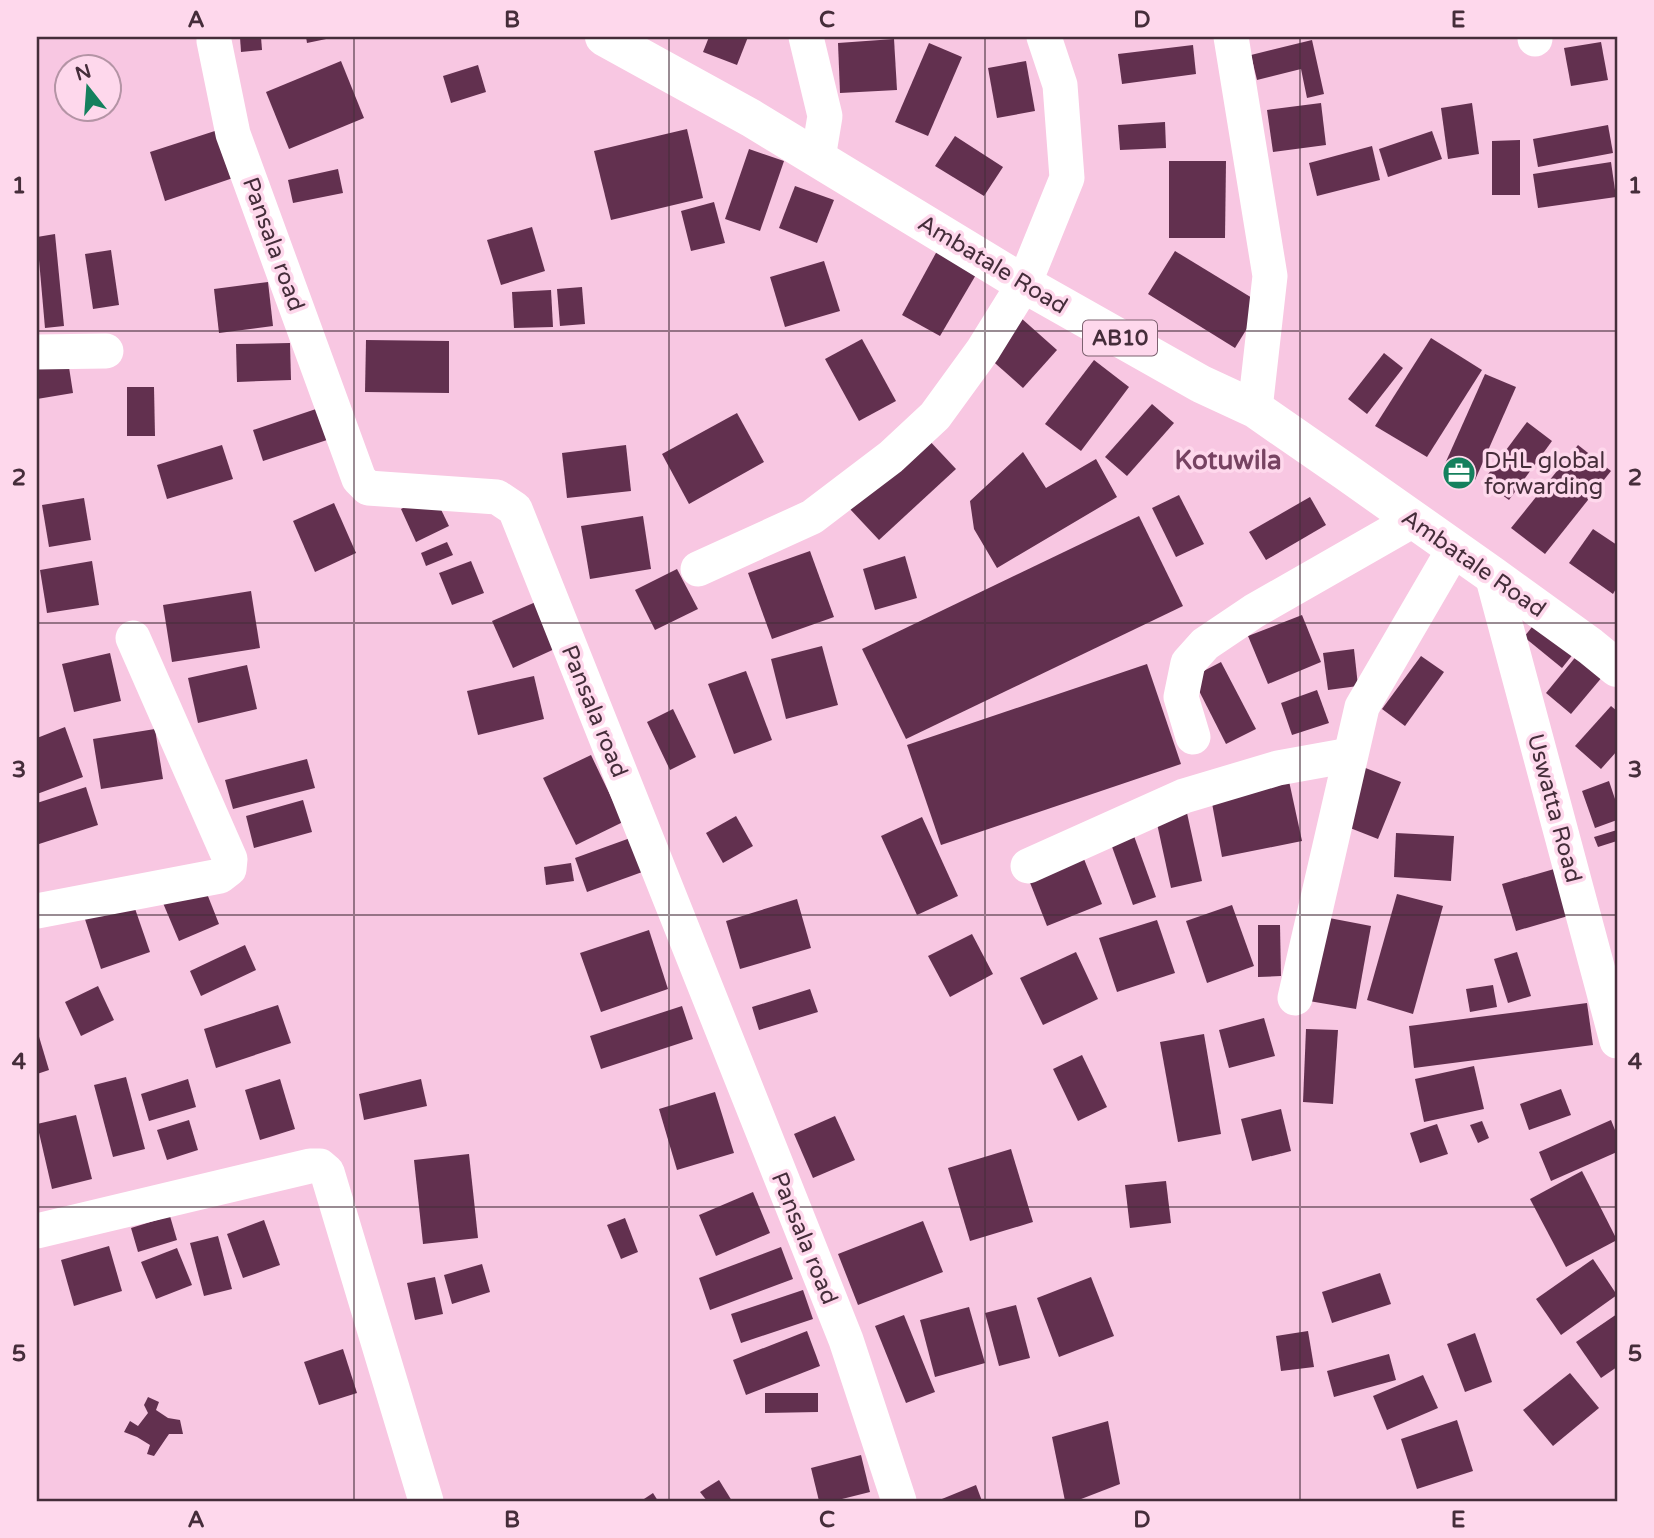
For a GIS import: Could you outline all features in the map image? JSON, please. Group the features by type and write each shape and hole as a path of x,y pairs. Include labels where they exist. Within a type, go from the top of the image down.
{"main road":[{"name":"Ambatale Road","path":"604,37 751,118 1024,284 1201,384 1255,409 1492,575 1617,668"}],"street":[{"name":"Pansala road","path":"214,37 233,134 359,479 369,488 497,497 515,509 841,1327 899,1501"},
{"path":"806,37 825,116 818,158"},
{"path":"698,569 811,517 891,457 935,416 983,350 1024,284 1068,178 1060,85 1044,37"},
{"path":"1231,37 1270,276 1255,409"},
{"path":"37,352 106,351"},
{"path":"1193,737 1181,697 1188,663 1205,644 1254,611 1413,520"},
{"path":"1295,998 1362,707 1454,549"},
{"name":"Uswatta Road","path":"1492,575 1617,1041"},
{"path":"37,911 220,876 229,869 230,859 133,638"},
{"path":"1028,866 1184,796 1278,768 1350,755"},
{"path":"37,1231 310,1166 320,1166 327,1172 426,1501"}],"building":[{"path":"240,37 261,37 262,50 241,52"},
{"path":"306,37 331,37 331,38 307,43"},
{"path":"709,37 748,37 737,65 703,52"},
{"path":"894,39 897,90 840,93 838,43"},
{"path":"1312,40 1324,94 1307,98 1301,69 1257,80 1251,55"},
{"path":"1601,42 1608,80 1571,86 1564,48"},
{"path":"929,43 962,57 928,136 895,122"},
{"path":"1193,45 1196,74 1122,84 1118,54"},
{"path":"341,61 364,118 289,149 266,92"},
{"path":"1026,61 1035,111 997,118 988,68"},
{"path":"478,65 486,92 451,103 443,76"},
{"path":"1321,103 1326,145 1273,152 1267,110"},
{"path":"1472,103 1479,154 1448,159 1441,108"},
{"path":"1165,122 1166,148 1120,150 1118,125"},
{"path":"1608,125 1613,153 1538,167 1533,139"},
{"path":"221,129 236,177 165,201 150,152"},
{"path":"687,129 703,198 611,220 594,151"},
{"path":"1432,131 1442,159 1388,177 1379,149"},
{"path":"955,136 1003,167 984,196 935,166"},
{"path":"1520,140 1520,195 1492,195 1492,141"},
{"path":"1372,146 1380,180 1317,196 1309,163"},
{"path":"749,149 784,161 760,231 725,219"},
{"path":"1169,161 1226,161 1225,238 1169,238"},
{"path":"1611,162 1616,197 1538,208 1533,174"},
{"path":"338,169 343,193 293,203 288,180"},
{"path":"795,186 834,200 817,243 779,228"},
{"path":"714,202 725,243 691,251 681,211"},
{"path":"532,227 545,271 501,285 487,240"},
{"path":"55,234 64,326 45,328 37,237"},
{"path":"111,250 119,305 93,309 85,254"},
{"path":"937,251 977,273 940,336 902,315"},
{"path":"1175,251 1262,304 1235,348 1148,294"},
{"path":"824,261 840,311 785,327 770,277"},
{"path":"268,282 273,326 219,333 214,289"},
{"path":"582,287 585,324 560,326 557,289"},
{"path":"551,290 553,327 514,328 512,292"},
{"path":"1021,318 1057,350 1023,388 987,356"},
{"path":"1431,338 1482,370 1427,457 1375,426"},
{"path":"862,339 896,401 859,421 825,359"},
{"path":"366,340 449,341 449,393 365,392"},
{"path":"290,343 291,380 237,382 236,344"},
{"path":"1384,353 1403,368 1367,414 1348,399"},
{"path":"1094,360 1129,387 1081,451 1045,424"},
{"path":"68,361 73,393 37,399 37,366"},
{"path":"1485,374 1516,387 1475,480 1444,466"},
{"path":"127,387 154,387 155,436 127,436"},
{"path":"1152,404 1174,423 1127,476 1105,457"},
{"path":"316,409 327,440 263,461 253,430"},
{"path":"737,413 764,462 689,504 662,454"},
{"path":"1527,422 1552,441 1509,500 1483,481"},
{"path":"926,437 956,469 879,540 849,508"},
{"path":"222,445 233,479 167,499 157,465"},
{"path":"626,445 631,491 567,498 562,453"},
{"path":"1578,445 1611,471 1545,554 1511,528"},
{"path":"1023,452 1046,488 1096,459 1117,497 997,568 974,529 970,501"},
{"path":"433,493 449,526 416,542 401,509"},
{"path":"1179,495 1204,544 1176,557 1152,508"},
{"path":"1310,497 1326,525 1266,560 1249,532"},
{"path":"84,498 91,540 49,547 42,505"},
{"path":"334,503 356,553 315,572 293,521"},
{"path":"643,516 651,569 590,579 581,526"},
{"path":"1139,516 1183,606 906,739 862,649"},
{"path":"1593,529 1617,545 1617,587 1613,594 1569,563"},
{"path":"447,542 453,555 426,566 421,553"},
{"path":"810,551 834,617 772,639 748,573"},
{"path":"905,556 917,598 875,610 863,569"},
{"path":"92,561 99,605 47,613 40,570"},
{"path":"471,561 484,593 452,605 439,573"},
{"path":"677,569 698,609 655,630 635,590"},
{"path":"251,591 260,648 172,662 163,605"},
{"path":"538,601 559,647 513,668 492,621"},
{"path":"1302,615 1321,662 1268,684 1248,636"},
{"path":"1540,617 1578,648 1562,668 1524,637"},
{"path":"822,646 838,705 786,719 771,659"},
{"path":"1354,649 1358,686 1328,690 1323,653"},
{"path":"110,653 121,701 74,712 62,664"},
{"path":"1578,654 1603,676 1571,714 1546,693"},
{"path":"1421,656 1444,672 1405,726 1382,709"},
{"path":"1221,662 1256,729 1226,744 1192,677"},
{"path":"1147,664 1181,764 941,845 907,745"},
{"path":"247,665 257,709 198,723 188,678"},
{"path":"746,671 772,740 734,754 708,684"},
{"path":"534,676 544,719 478,735 467,691"},
{"path":"1317,690 1329,723 1292,735 1281,703"},
{"path":"1611,706 1617,711 1617,751 1601,769 1575,746"},
{"path":"673,709 696,757 670,770 647,722"},
{"path":"65,727 83,777 37,794 37,738"},
{"path":"155,729 163,779 101,789 93,739"},
{"path":"591,755 623,822 576,845 543,778"},
{"path":"307,759 315,788 233,809 225,780"},
{"path":"1363,767 1401,782 1378,839 1340,824"},
{"path":"1289,781 1302,841 1222,857 1211,798"},
{"path":"1609,781 1617,805 1617,820 1595,828 1582,791"},
{"path":"86,787 98,825 39,844 37,803"},
{"path":"303,800 312,832 254,848 246,816"},
{"path":"1187,813 1202,881 1171,888 1156,819"},
{"path":"736,816 753,846 723,863 706,833"},
{"path":"922,817 958,896 917,915 881,836"},
{"path":"1617,830 1617,841 1598,847 1594,837"},
{"path":"1396,833 1454,836 1451,881 1394,877"},
{"path":"1134,836 1156,897 1133,905 1111,844"},
{"path":"633,837 645,871 587,892 575,858"},
{"path":"1082,854 1102,904 1047,926 1027,875"},
{"path":"571,863 574,881 546,885 544,867"},
{"path":"1561,867 1575,914 1516,931 1502,884"},
{"path":"204,886 219,924 179,941 163,903"},
{"path":"1397,894 1443,906 1413,1014 1367,1000"},
{"path":"131,897 150,952 101,969 83,913"},
{"path":"797,899 811,948 740,969 726,921"},
{"path":"1232,905 1254,966 1207,983 1186,921"},
{"path":"1324,917 1371,926 1356,1009 1309,1001"},
{"path":"1157,920 1175,973 1117,992 1099,938"},
{"path":"1258,925 1280,925 1281,976 1258,977"},
{"path":"649,930 668,989 601,1012 580,953"},
{"path":"972,934 993,974 950,997 928,956"},
{"path":"245,945 256,970 201,996 190,971"},
{"path":"1076,952 1098,999 1043,1025 1020,978"},
{"path":"1517,952 1531,996 1508,1003 1494,959"},
{"path":"1493,985 1497,1007 1470,1012 1466,989"},
{"path":"98,986 114,1020 81,1036 65,1002"},
{"path":"810,989 818,1012 759,1030 752,1007"},
{"path":"1587,1003 1593,1045 1414,1068 1409,1026"},
{"path":"278,1005 291,1043 216,1068 204,1029"},
{"path":"682,1006 693,1039 601,1069 590,1036"},
{"path":"1264,1018 1275,1056 1229,1068 1219,1030"},
{"path":"1306,1029 1338,1030 1333,1104 1303,1102"},
{"path":"37,1030 49,1070 37,1074"},
{"path":"1204,1034 1221,1134 1178,1142 1160,1042"},
{"path":"1082,1055 1107,1107 1078,1121 1053,1069"},
{"path":"1474,1066 1484,1109 1424,1122 1415,1079"},
{"path":"126,1077 145,1149 113,1157 94,1085"},
{"path":"188,1079 196,1107 149,1121 141,1094"},
{"path":"280,1079 295,1129 260,1140 245,1090"},
{"path":"421,1079 427,1106 364,1120 359,1094"},
{"path":"1561,1089 1571,1115 1529,1130 1520,1104"},
{"path":"715,1092 734,1153 677,1170 659,1109"},
{"path":"1281,1109 1291,1151 1252,1161 1241,1119"},
{"path":"76,1115 92,1179 52,1189 37,1124"},
{"path":"835,1116 855,1160 813,1178 794,1134"},
{"path":"189,1120 198,1150 167,1160 157,1130"},
{"path":"1611,1120 1617,1135 1617,1152 1551,1181 1539,1152"},
{"path":"1482,1121 1489,1138 1478,1143 1470,1125"},
{"path":"1437,1124 1448,1154 1420,1163 1410,1133"},
{"path":"1011,1149 1033,1222 970,1241 948,1168"},
{"path":"469,1154 478,1238 423,1244 414,1160"},
{"path":"1582,1171 1617,1240 1566,1267 1530,1199"},
{"path":"1166,1181 1171,1223 1130,1228 1125,1185"},
{"path":"753,1192 770,1233 716,1256 699,1215"},
{"path":"170,1216 177,1240 138,1252 131,1228"},
{"path":"625,1218 638,1252 621,1259 607,1225"},
{"path":"264,1220 280,1265 243,1278 227,1234"},
{"path":"923,1221 943,1272 858,1305 838,1254"},
{"path":"218,1236 232,1289 204,1296 190,1243"},
{"path":"109,1246 122,1291 74,1306 61,1260"},
{"path":"781,1247 793,1279 710,1310 699,1278"},
{"path":"177,1248 192,1285 156,1299 141,1262"},
{"path":"1593,1259 1617,1295 1561,1335 1536,1299"},
{"path":"482,1264 490,1292 452,1304 444,1275"},
{"path":"1380,1273 1391,1304 1332,1323 1322,1292"},
{"path":"435,1277 443,1314 415,1320 407,1283"},
{"path":"1091,1277 1114,1336 1059,1357 1037,1298"},
{"path":"803,1290 813,1319 741,1343 731,1314"},
{"path":"1016,1305 1030,1358 999,1366 985,1313"},
{"path":"969,1307 985,1363 935,1377 920,1320"},
{"path":"1617,1314 1617,1367 1601,1378 1576,1342"},
{"path":"904,1315 935,1392 906,1403 875,1326"},
{"path":"807,1331 820,1366 746,1395 733,1360"},
{"path":"1308,1331 1314,1367 1281,1371 1276,1336"},
{"path":"1475,1333 1492,1382 1465,1392 1447,1344"},
{"path":"343,1349 357,1393 319,1405 304,1362"},
{"path":"1389,1354 1396,1380 1334,1397 1327,1371"},
{"path":"1570,1373 1599,1408 1553,1446 1523,1410"},
{"path":"1423,1375 1438,1408 1387,1430 1373,1396"},
{"path":"765,1393 818,1393 818,1412 765,1413"},
{"path":"148,1397 159,1402 156,1410 168,1418 180,1420 183,1434 169,1434 154,1456 147,1454 150,1445 124,1432 130,1421 138,1426 148,1413 144,1405"},
{"path":"1457,1420 1473,1471 1417,1489 1401,1439"},
{"path":"1108,1421 1120,1484 1076,1501 1065,1501 1052,1437"},
{"path":"861,1455 870,1492 834,1501 819,1501 811,1468"},
{"path":"719,1480 732,1501 707,1501 700,1492"},
{"path":"976,1485 982,1501 937,1501"},
{"path":"653,1493 658,1501 641,1501"}],"place":[{"name":"DHL global forwarding","path":"1459,473"}],"district":[{"name":"Kotuwila","path":"1228,460"}]}
